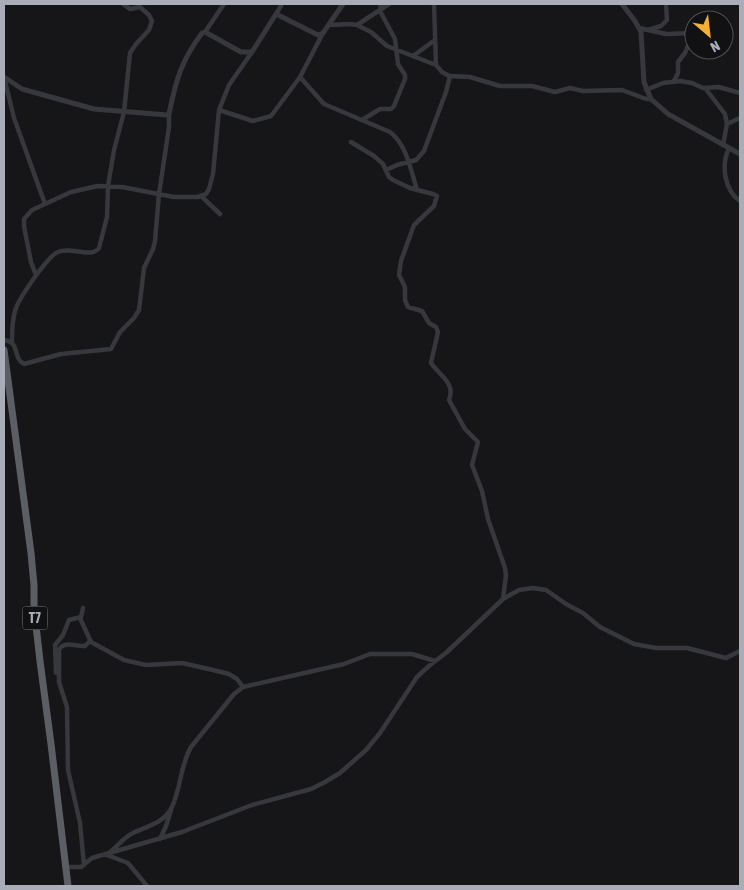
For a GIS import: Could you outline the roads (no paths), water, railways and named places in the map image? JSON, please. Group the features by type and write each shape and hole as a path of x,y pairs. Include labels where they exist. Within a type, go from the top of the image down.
{"highway":[{"name":"T7","path":"4,350 31,553 34,608 68,886"}],"street":[{"path":"123,4 130,9 140,7 149,15 152,22 130,53 124,112 114,150 108,186 106,223 97,251 90,254 69,249 58,252 44,264 15,309 12,342 19,360 24,364 51,355 112,348 120,332 139,310 144,268 155,241 159,194 169,127 168,114 175,82 184,59 224,4"},
{"path":"36,275 26,239 24,219 32,210 71,192 89,188 108,186 179,198 201,196 208,191 219,110 229,85 282,4"},
{"path":"219,110 253,121 266,118 274,113 300,77 323,33 343,4"},
{"path":"357,25 381,6 389,4"},
{"path":"434,4 436,64"},
{"path":"622,4 639,28 642,40 646,90 651,99 668,114 740,154"},
{"path":"648,30 661,26 667,20 666,4"},
{"path":"362,120 379,109 389,110 394,106 405,77 398,67 395,39 381,6"},
{"path":"276,14 289,19 314,34 323,33"},
{"path":"329,24 357,25 371,32 381,42 395,50 436,64 442,72 450,76 470,77 505,86 532,86 555,92 570,88 583,91 622,90 651,99"},
{"path":"639,28 666,34 684,34"},
{"path":"205,32 241,52 252,52"},
{"path":"413,56 435,40"},
{"path":"674,81 678,73 678,62 684,54"},
{"path":"386,170 416,160 424,151 450,76"},
{"path":"4,77 26,90 94,109 162,116 168,114"},
{"path":"4,77 14,118 45,204"},
{"path":"300,77 324,104 395,136 408,162 417,190"},
{"path":"646,90 659,84 674,81 740,93"},
{"path":"705,88 722,109 727,124 724,159 728,186 731,194 740,201"},
{"path":"727,124 740,118"},
{"path":"351,142 374,156 393,180 437,197 434,206 412,228 401,261 399,275 405,287 404,300 408,307 422,311 428,323 435,325 437,329 431,363 447,381 452,392 449,400 465,429 478,442 472,465 505,568 503,599"},
{"path":"201,196 220,214"},
{"path":"4,340 12,342"},
{"path":"66,867 78,868 84,866 92,858 182,832 259,803 311,788 332,778 366,750 380,733 417,678 503,599 519,590 542,588 583,613 600,627 634,644 656,648 687,648 726,658 740,651"},
{"path":"83,608 83,614 80,618 69,620 63,635 55,645 56,672 67,707 68,770 79,818 84,866"},
{"path":"80,618 90,641 115,655 134,663 146,665 182,663 222,672 237,679 242,687"},
{"path":"59,682 59,648 67,644 83,647 90,641"},
{"path":"160,839 166,826 186,756 191,747 234,694 242,687 332,667 370,654 412,654 435,661"},
{"path":"106,855 134,832 156,823 171,809"},
{"path":"106,855 128,863 136,870 147,886"}]}
